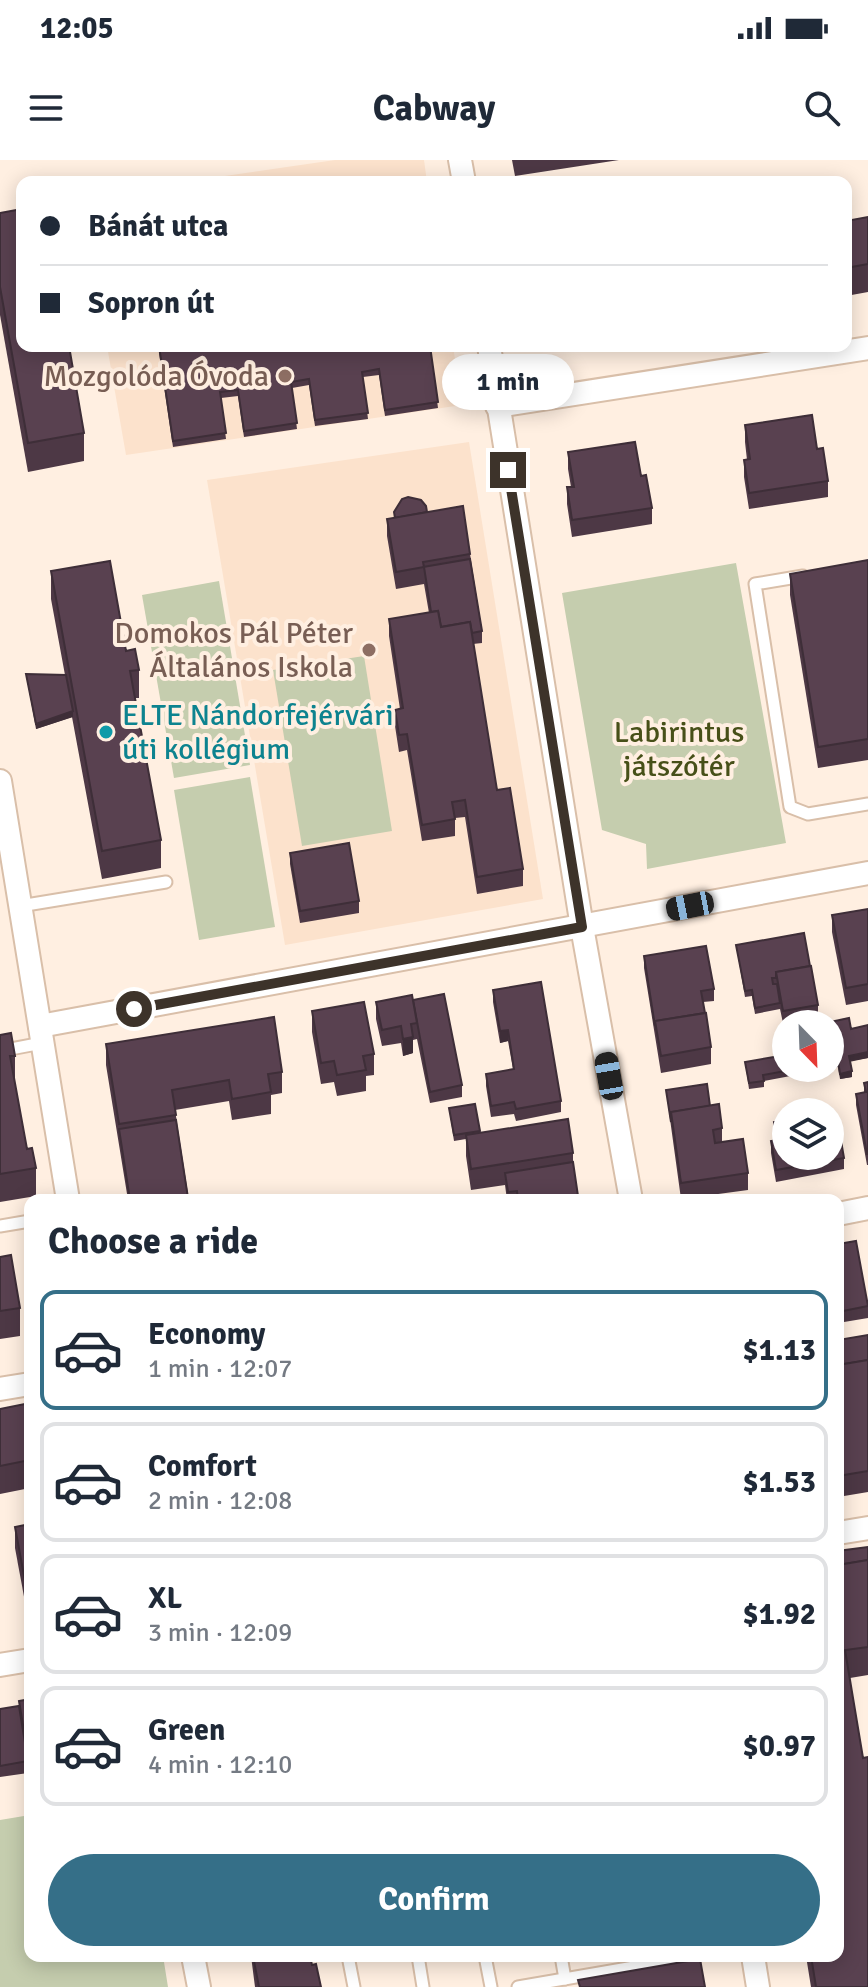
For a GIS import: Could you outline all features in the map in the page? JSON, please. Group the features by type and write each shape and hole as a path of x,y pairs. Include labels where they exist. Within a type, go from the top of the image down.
{"street":[{"path":"490,352 582,927 630,1194"},
{"path":"497,406 842,352"},
{"path":"0,781 7,868 20,906 67,1194"},
{"path":"41,1035 868,873"},
{"path":"844,1213 868,1208"},
{"path":"0,1389 24,1385"},
{"path":"844,1532 868,1528"},
{"path":"0,1665 24,1661"},
{"path":"194,1962 199,1987"},
{"path":"754,1962 758,1987"}],"lane":[{"path":"811,575 755,584 790,807 808,814 868,804"},
{"path":"20,906 166,882"},
{"path":"0,1051 41,1035"},
{"path":"0,1226 24,1222"},
{"path":"349,1962 354,1987"},
{"path":"419,1962 423,1987"},
{"path":"486,1962 491,1987"},
{"path":"562,1962 565,1979"},
{"path":"518,1987 545,1985 663,1962"}],"shaded area":[{"path":"335,160 424,160 426,176 224,176"},
{"name":"Mozgolóda Óvoda","path":"108,352 454,352 462,405 126,455"},
{"name":"Domokos Pál Péter Általános Iskola","path":"469,442 543,899 285,945 207,480"}],"green space":[{"name":"Labirintus játszótér","path":"736,563 786,843 647,869 646,844 602,830 562,593"},
{"path":"219,581 250,765 174,778 142,595"},
{"path":"364,656 392,831 302,846 273,670"},
{"path":"250,777 275,927 199,940 174,790"},
{"path":"24,1816 24,1962 164,1962 168,1987 0,1987 0,1820"}],"building":[{"path":"16,210 16,352 70,352 84,433 28,443 0,287 0,213"},
{"path":"868,217 868,264 852,267 852,220"},
{"path":"160,352 431,352 438,402 385,410 379,369 362,372 368,413 315,420 309,379 291,382 297,423 244,431 238,390 220,392 226,433 173,441"},
{"path":"812,415 817,449 823,448 828,481 749,493 744,460 750,459 745,425"},
{"path":"635,442 641,476 646,475 652,508 572,520 567,487 574,487 568,452"},
{"path":"402,499 421,500 427,512 395,518 394,512"},
{"path":"463,506 470,554 423,562 424,567 396,572 387,519"},
{"path":"470,559 482,631 472,633 470,622 441,627 438,611 431,612 423,567"},
{"path":"868,560 868,739 818,747 790,574"},
{"name":"ELTE Nándorfejérvári úti kollégium","path":"110,561 126,651 135,649 139,670 130,671 161,840 102,851 51,571"},
{"path":"438,611 441,627 470,622 497,790 510,788 523,869 477,877 465,800 452,802 455,819 422,825 407,734 399,735 395,710 403,708 389,619"},
{"path":"26,674 66,675 73,711 36,724"},
{"path":"349,843 359,901 300,911 290,853"},
{"path":"868,909 868,984 846,988 832,915"},
{"path":"804,933 810,966 776,972 776,978 772,978 773,984 777,984 780,1003 755,1008 752,990 745,991 736,945"},
{"path":"706,946 714,989 701,991 705,1013 655,1021 655,1026 644,956"},
{"path":"811,966 818,1005 783,1010 776,972"},
{"path":"541,982 561,1101 516,1109 514,1102 491,1106 486,1074 514,1069 508,1030 500,1031 493,990"},
{"path":"444,994 462,1085 430,1092 413,1000"},
{"path":"412,995 417,1023 411,1024 413,1037 403,1039 401,1026 382,1030 376,1002"},
{"path":"364,1002 374,1054 363,1056 366,1070 337,1075 334,1061 321,1063 312,1011"},
{"path":"706,1013 711,1047 661,1056 655,1021"},
{"path":"274,1017 282,1072 268,1074 271,1092 232,1099 229,1080 172,1090 176,1115 119,1124 106,1044"},
{"path":"849,1018 851,1029 868,1025 868,1052 849,1056 852,1071 844,1073 844,1019"},
{"path":"11,1033 15,1056 10,1056 27,1149 32,1148 36,1168 0,1174 0,1035"},
{"path":"772,1057 772,1073 763,1075 764,1081 749,1083 745,1062"},
{"path":"868,1082 867,1154 856,1094 866,1092 864,1083"},
{"path":"707,1084 710,1106 671,1112 671,1122 666,1090"},
{"path":"475,1104 480,1131 454,1135 449,1108"},
{"path":"719,1104 722,1128 713,1130 715,1143 743,1139 748,1173 681,1183 671,1112"},
{"path":"568,1119 573,1153 471,1169 466,1135"},
{"path":"176,1120 187,1194 129,1194 119,1129"},
{"path":"573,1162 578,1194 508,1192 505,1173"},
{"path":"856,1241 868,1306 844,1311 844,1243"},
{"path":"11,1255 20,1308 0,1311 0,1257"},
{"path":"868,1335 868,1360 844,1364 844,1339"},
{"path":"868,1360 868,1471 844,1475 844,1364"},
{"path":"24,1404 24,1461 0,1466 0,1409"},
{"path":"24,1525 24,1576 15,1527"},
{"path":"868,1547 868,1560 844,1564 844,1550"},
{"path":"868,1560 868,1647 845,1650 863,1758 868,1757 868,1987 816,1987 812,1962 844,1962 844,1564"},
{"path":"24,1700 24,1731 19,1701"},
{"path":"19,1706 24,1762 0,1766 0,1709"},
{"path":"254,1962 311,1962 312,1965 316,1964 321,1987 259,1987"},
{"path":"683,1962 701,1962 705,1987 580,1987 578,1980"}],"place":[{"name":"Mozgolóda Óvoda","path":"285,376"},
{"name":"Domokos Pál Péter Általános Iskola","path":"369,650"},
{"name":"ELTE Nándorfejérvári úti kollégium","path":"106,732"}],"route":[{"path":"134,1009 582,927 508,470"}]}
